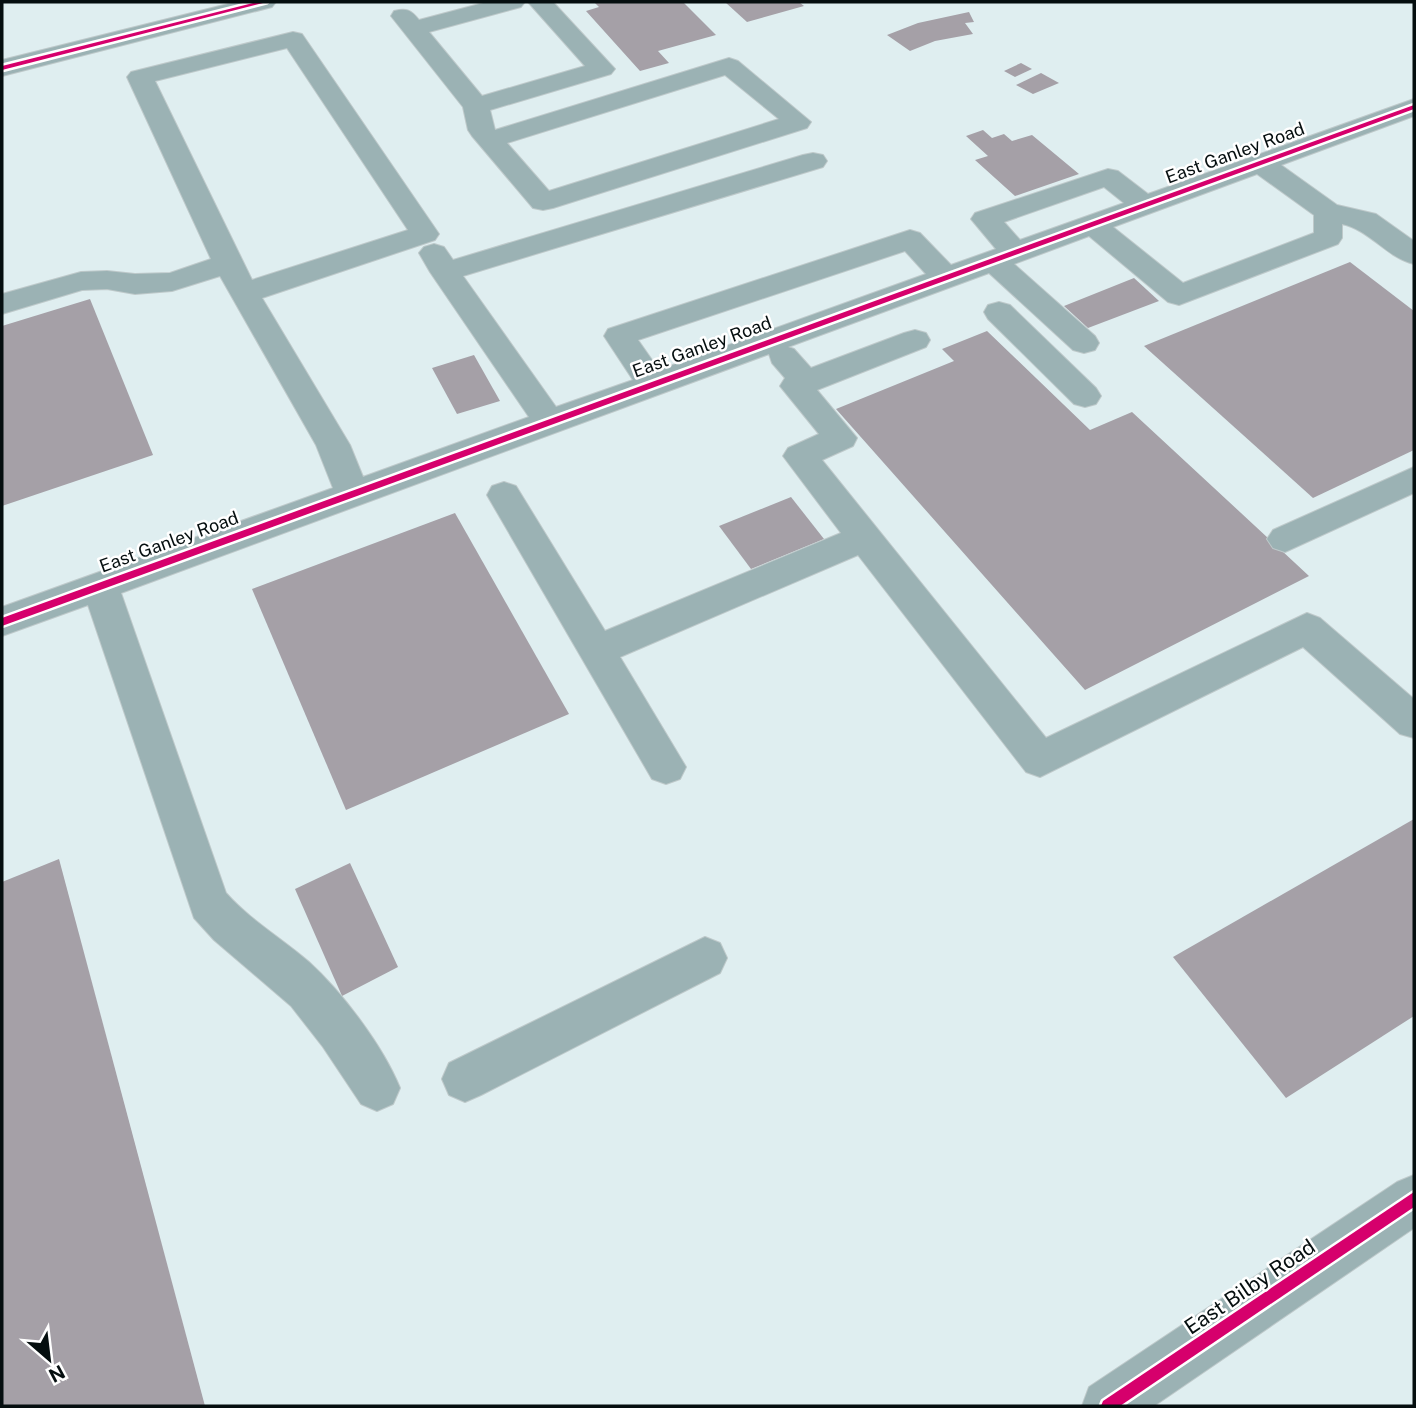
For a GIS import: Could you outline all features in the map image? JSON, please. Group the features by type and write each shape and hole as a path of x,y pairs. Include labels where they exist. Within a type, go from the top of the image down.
{"street":[{"path":"2,68 235,5 264,2"},
{"path":"490,140 729,66 798,122 543,202 481,130 476,106 408,22 513,2"},
{"path":"476,106 602,69 540,2"},
{"path":"120,38 141,77 228,264 333,445 352,493"},
{"path":"141,77 293,39 425,234 445,272 549,421"},
{"name":"East Ganley Road","path":"2,622 1414,107"},
{"path":"445,272 813,161"},
{"path":"1259,163 1328,212 1366,220 1414,255"},
{"path":"1084,343 1003,256 985,219 1108,177 1144,205"},
{"path":"1092,223 1179,295 1328,238 1328,212"},
{"path":"245,293 425,234"},
{"path":"652,384 619,337 910,239 946,277"},
{"path":"2,304 81,281 107,280 135,284 172,282 228,264"},
{"path":"999,312 1085,396"},
{"path":"770,341 806,382 915,340"},
{"path":"796,386 841,438 800,456 1040,760 1307,628 1414,722"},
{"path":"1285,539 1414,479"},
{"path":"504,495 666,767"},
{"path":"596,651 864,538"},
{"path":"100,586 209,904 227,926 295,980 327,1017 377,1088"},
{"path":"465,1079 705,958"},
{"name":"East Bilby Road","path":"1108,1406 1414,1199"}],"building":[{"path":"594,2 683,2 716,35 658,51 669,63 640,71 586,11 599,7"},
{"path":"725,2 799,2 804,6 747,22"},
{"path":"969,12 974,22 965,23 973,34 935,41 910,51 887,35 918,23"},
{"path":"1021,63 1032,69 1015,77 1004,71"},
{"path":"1041,73 1059,83 1033,94 1016,85"},
{"path":"983,130 992,138 1004,134 1012,141 1032,135 1079,174 1015,196 975,160 988,156 966,136"},
{"path":"1350,262 1414,311 1414,450 1313,498 1144,346"},
{"path":"1134,278 1159,301 1088,328 1064,306"},
{"path":"90,299 153,455 2,506 2,326"},
{"path":"987,331 1090,430 1132,412 1309,576 1085,690 836,409 954,361 942,349"},
{"path":"474,355 500,401 457,414 432,368"},
{"path":"791,497 824,539 751,569 719,526"},
{"path":"455,513 569,714 346,810 252,589"},
{"path":"1414,819 1414,1016 1286,1098 1173,957"},
{"path":"59,859 205,1406 2,1406 2,882"},
{"path":"350,863 398,967 342,996 295,889"}],"cycle path":[{"path":"2,68 264,2"},
{"path":"2,622 1414,107"},
{"path":"1108,1406 1414,1199"}]}
